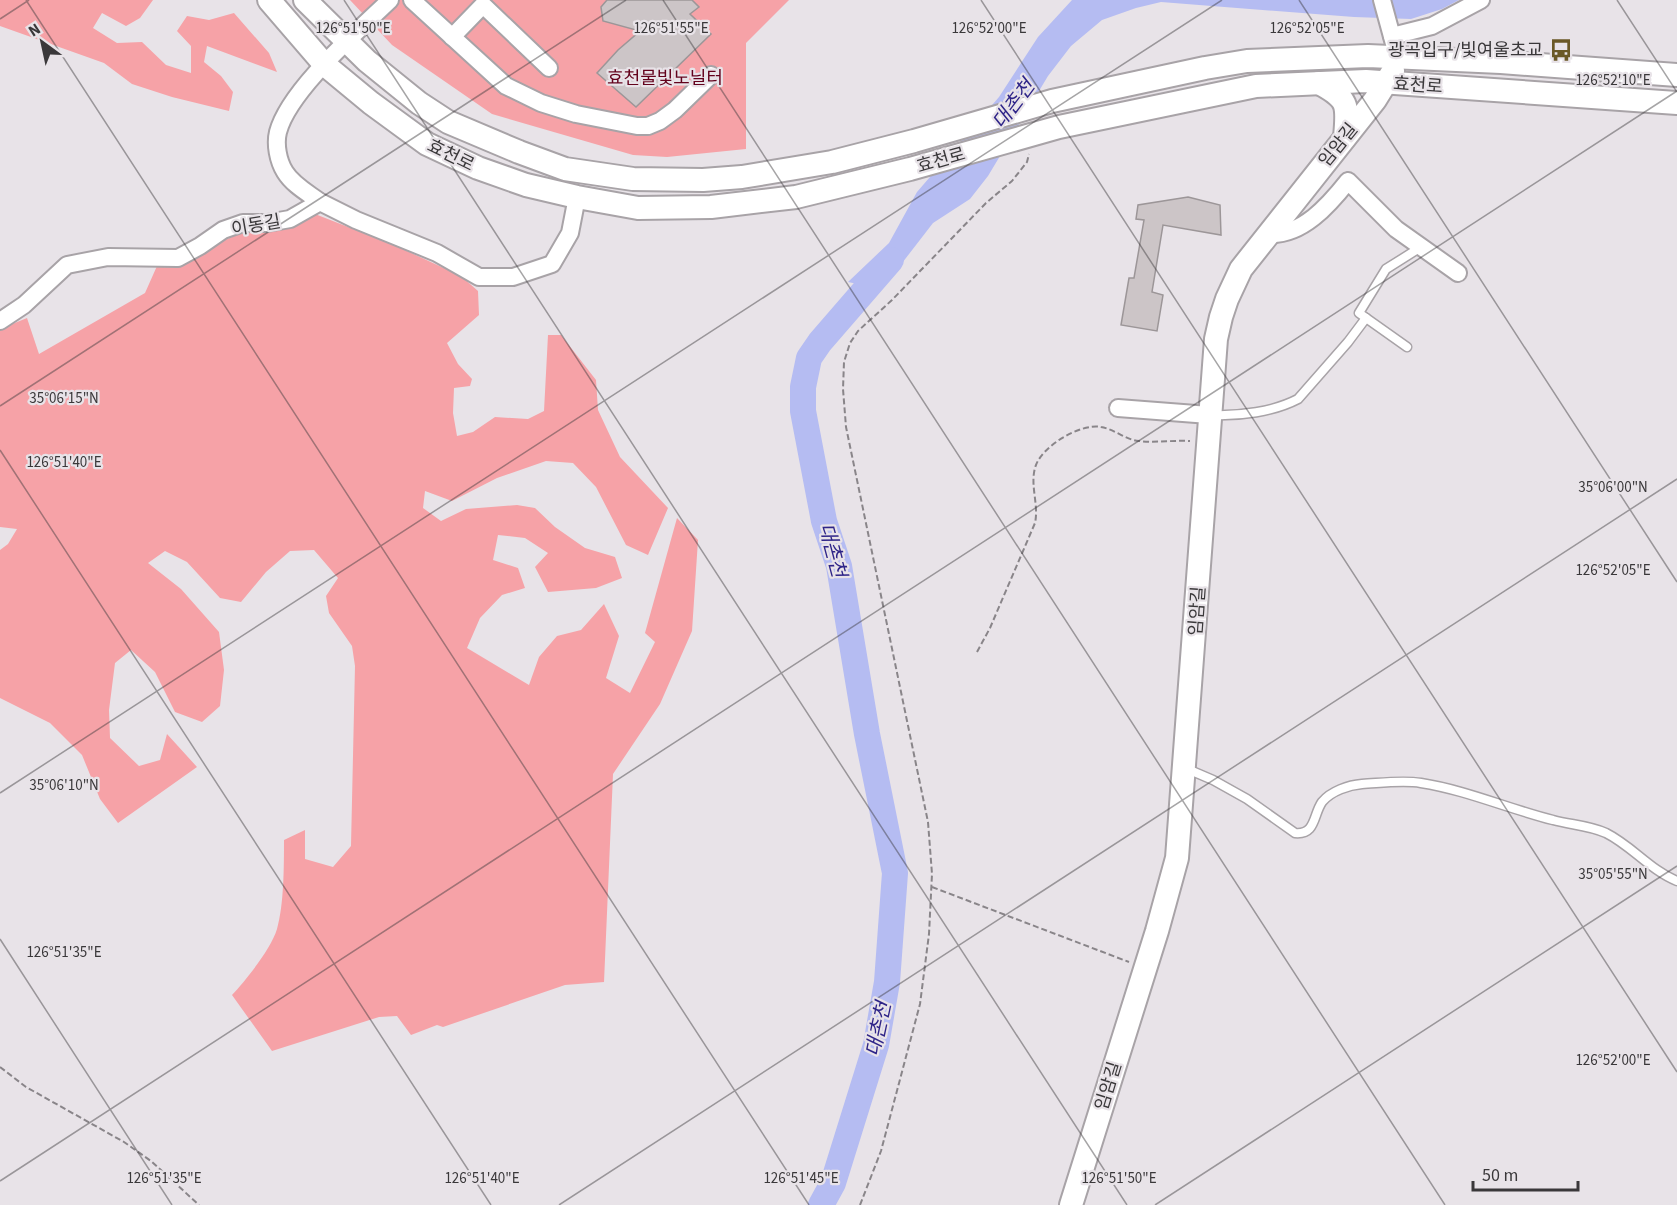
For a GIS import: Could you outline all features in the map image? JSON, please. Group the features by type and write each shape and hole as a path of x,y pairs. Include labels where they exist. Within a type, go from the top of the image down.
{"main road":[{"name":"효천로","path":"269,0 325,65 371,103 428,144 487,171 526,185 638,208 711,207 796,197 910,169 1059,127 1256,86 1366,81 1677,103"},
{"name":"효천로","path":"305,0 346,42 419,103 448,122 565,169 633,178 703,180 742,177 832,162 1052,101 1194,70 1247,62 1330,56 1393,41 1500,62 1677,75"},
{"name":"임암길","path":"1071,1205 1168,894 1177,858 1197,607 1209,415 1216,339 1221,317 1241,269 1387,83 1393,41"},
{"path":"1320,83 1342,98 1347,112 1345,137"}],"street":[{"path":"390,0 346,42 294,100 278,134 278,153 285,172 298,187 320,202 356,220 437,253 479,277 513,277 552,264 570,232 577,197"},
{"path":"412,0 494,77 518,93 576,114 637,126 648,126 667,116 711,75"},
{"path":"1382,0 1393,41 1432,26 1481,0"},
{"path":"452,37 483,5 549,68"},
{"path":"1269,234 1277,234 1304,224 1321,212 1348,181 1396,229 1458,273"},
{"name":"이동길","path":"0,321 24,306 67,265 108,257 178,258 201,246 223,230 243,223 267,223 290,219 320,202"},
{"path":"1118,408 1209,415"}],"lane":[{"path":"1407,347 1359,314 1386,269 1422,247"},
{"path":"1209,415 1231,416 1287,404 1298,399 1366,318"},
{"path":"1184,768 1213,780 1247,799 1295,833 1302,833 1310,828 1323,802 1342,789 1363,784 1423,783 1555,821 1599,830 1627,845 1654,868 1677,881"}],"path":[{"path":"860,1205 881,1151 920,1004 929,933 931,850 928,822 846,427 843,389 844,362 850,343 858,331 925,267 986,203 1012,181 1027,162 1029,154 1026,136"},
{"path":"977,652 990,628 1035,523 1037,515 1034,474 1037,462 1044,452 1072,434 1093,426 1106,428 1137,441 1208,442"},
{"path":"931,887 1145,968"},
{"path":"0,1067 26,1087 124,1142 151,1161 199,1205"}],"green space":[{"path":"0,0 153,0 140,18 126,26 102,13 93,28 117,43 142,42 166,65 191,73 191,46 177,31 187,16 209,20 234,13 269,53 277,72 207,46 204,62 221,76 233,92 229,111 172,97 132,84 104,63 0,26"},
{"name":"효천물빛노닐터","path":"350,0 789,0 746,43 746,149 667,157 633,155 492,114 392,45"},
{"path":"315,214 394,245 461,276 478,291 479,315 447,343 458,364 472,379 470,386 454,388 453,413 457,436 473,432 495,417 528,419 544,411 548,335 561,335 596,380 598,410 620,457 668,508 648,555 626,545 596,487 573,463 546,461 497,478 452,501 425,491 423,508 441,521 466,509 517,505 535,508 555,527 585,548 615,557 622,578 596,588 548,592 535,567 548,553 525,538 498,535 493,560 518,568 525,588 502,595 480,618 467,648 529,685 539,657 557,636 581,630 604,604 619,636 606,678 630,693 655,642 645,633 677,518 698,540 692,631 660,704 613,774 604,982 565,985 443,1027 437,1025 411,1035 397,1016 379,1017 272,1051 232,995 264,955 277,929 284,873 284,840 305,830 305,859 333,867 351,846 355,666 352,646 329,613 326,596 338,578 314,550 290,551 266,572 241,602 220,598 187,562 165,551 148,563 181,589 219,632 224,670 220,706 202,722 175,712 155,672 131,650 115,663 109,710 110,738 139,766 160,760 167,734 197,767 118,823 100,799 82,755 50,723 0,698 0,550 8,544 17,529 0,527 0,329 27,318 39,354 145,293 157,266 185,263 218,243 241,233 298,224"}],"water":[{"path":"1072,0 1459,0 1442,9 1411,19 1354,17 1161,2 1102,20 1071,46 1048,76 988,176 970,199 933,223 882,289 848,282 889,243 917,192 999,97 1038,37"}],"building":[{"path":"607,0 692,0 699,7 690,14 711,34 636,107 597,73 640,31 603,21 601,7"},
{"path":"1188,197 1220,205 1221,235 1163,225 1152,292 1163,295 1157,331 1121,325 1129,278 1134,278 1144,220 1136,219 1138,205"}],"waterway":[{"name":"대촌천","path":"821,1205 833,1183 876,1045 887,982 895,873 867,734 839,566 824,521 803,411 803,387 809,358 820,342 891,260"}],"place":[{"name":"광곡입구/빛여울초교","path":"1561,50"}]}
